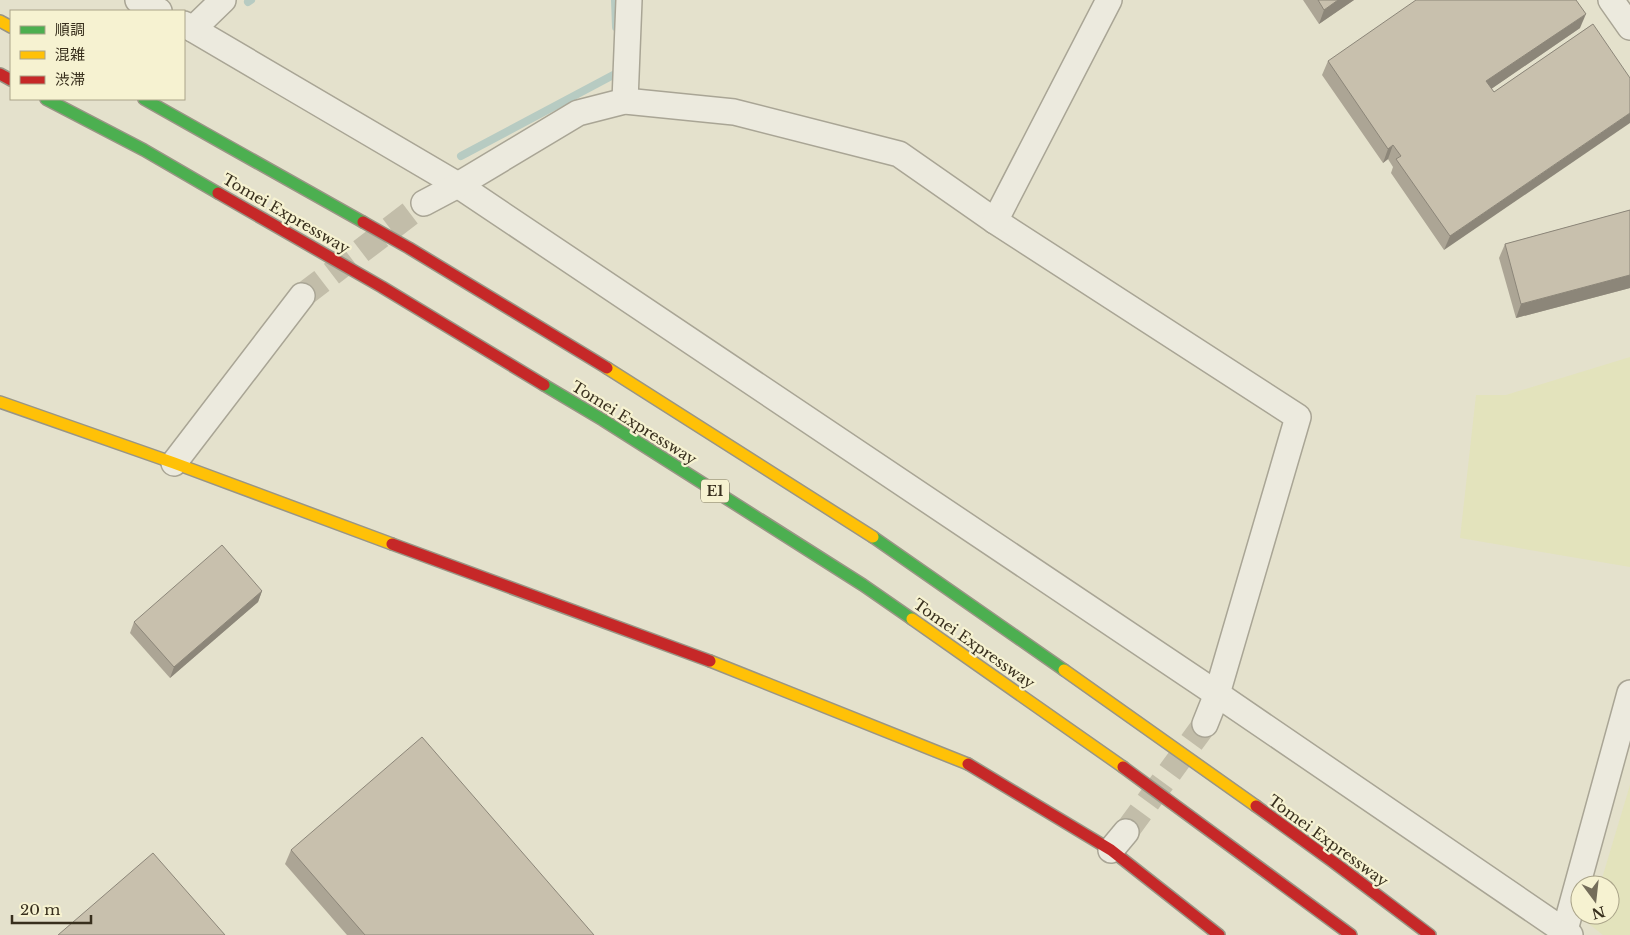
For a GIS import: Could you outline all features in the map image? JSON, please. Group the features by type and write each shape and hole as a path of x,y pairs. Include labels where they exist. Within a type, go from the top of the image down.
{"main road":[{"name":"Tomei Expressway","path":"48,100 144,150 382,287 603,420 855,579 1084,738 1351,935"},
{"name":"Tomei Expressway","path":"146,100 409,248 620,376 880,542 1111,702 1332,861 1430,935"},
{"path":"0,402 174,463 718,664 970,765 1119,841 1219,935"}],"street":[{"path":"138,0 157,10"},
{"path":"223,0 188,26 458,185 1217,694 1567,933 1630,693"},
{"path":"625,101 629,0"},
{"path":"995,221 1109,0"},
{"path":"1611,0 1630,27"},
{"path":"424,203 458,185 578,113 625,101 734,112 899,154 995,221 1298,417 1217,694 1204,724"},
{"path":"174,463 302,296"}],"green space":[{"path":"1630,357 1630,567 1460,538 1476,395 1506,395"},
{"path":"1630,785 1630,935 1603,935 1590,925 1620,925 1620,875 1603,875"}],"building":[{"path":"1318,0 1338,0 1324,10"},
{"path":"1416,0 1576,0 1586,14 1486,81 1494,92 1593,24 1630,78 1630,113 1450,236 1396,159 1401,156 1393,145 1388,149 1328,61"},
{"path":"1630,210 1630,275 1521,304 1505,244"},
{"path":"222,545 262,591 174,667 134,622"},
{"path":"422,737 594,935 365,935 291,850"},
{"path":"153,853 225,935 58,935"}],"waterway":[{"path":"615,0 616,27"},
{"path":"461,156 617,73 617,66"}],"tunnel":[{"path":"302,296 424,203"},
{"path":"1126,832 1205,724"}],"traffic: fast":[{"path":"48,100 144,150 218,193"},
{"path":"146,100 363,222"},
{"path":"544,385 603,420 863,585 912,619"},
{"path":"873,537 1064,670"}],"traffic: slow":[{"path":"0,21 10,26"},
{"path":"607,368 873,537"},
{"path":"0,402 174,463 392,544"},
{"path":"912,619 1123,767"},
{"path":"710,661 968,764"},
{"path":"1064,670 1256,806"}],"traffic: jam":[{"path":"0,74 10,79"},
{"path":"218,193 382,287 544,385"},
{"path":"363,222 607,368"},
{"path":"392,544 710,661"},
{"path":"968,764 1111,850 1219,935"},
{"path":"1123,767 1351,935"},
{"path":"1256,806 1430,935"}]}
